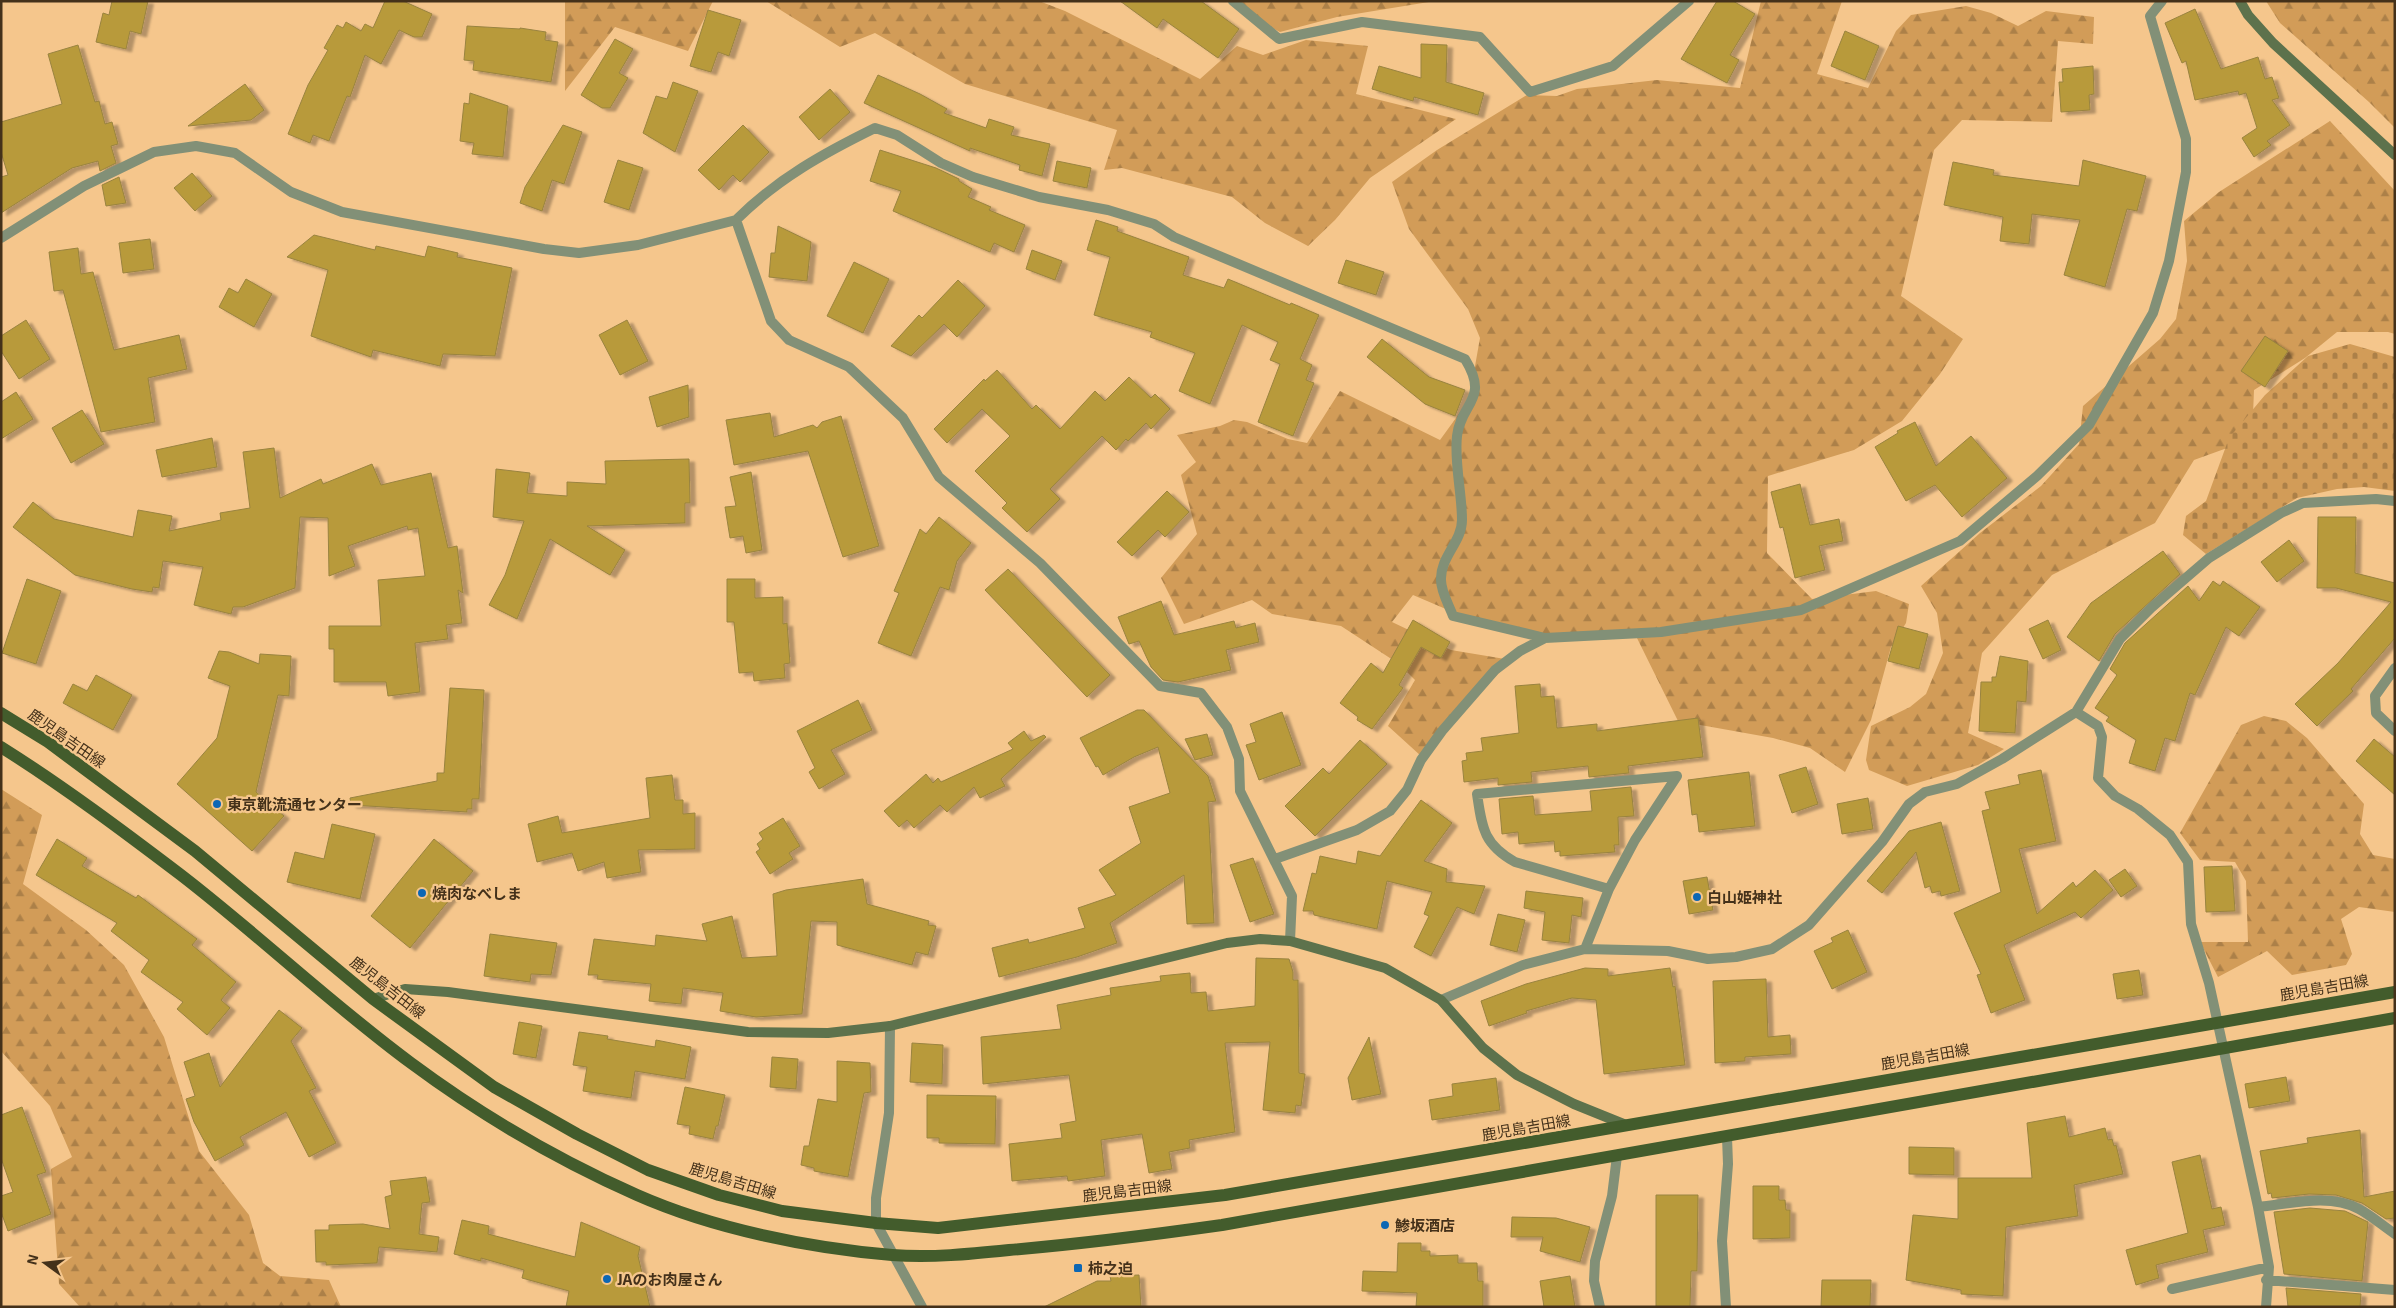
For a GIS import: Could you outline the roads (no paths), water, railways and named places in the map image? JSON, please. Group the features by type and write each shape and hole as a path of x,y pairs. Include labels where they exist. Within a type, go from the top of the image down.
{"main road":[{"name":"鹿児島吉田線","path":"1,713 48,742 195,851 374,999 494,1087 577,1134 648,1170 719,1195 782,1211 876,1223 938,1228 1225,1195 2395,992"},
{"path":"1,747 182,876 335,1004 413,1065 484,1112 569,1162 640,1197 713,1222 774,1237 893,1255 940,1256 1100,1243 1241,1221 2223,1050 2395,1018"}],"street":[{"path":"1232,1 1279,39 1362,22 1480,37 1530,92 1613,66 1689,1"},
{"path":"1,238 84,186 154,152 196,146 235,153 291,192 342,212 544,249 579,253 638,245 736,220 756,200 820,155 875,128 897,135 941,163 974,177 1039,197 1108,210 1154,224 1174,237 1465,358 1476,382 1469,407 1457,436 1462,521 1458,540 1443,568 1441,580 1453,616 1545,638 1661,632 1801,610 1960,542 2038,476 2089,425 2153,313 2169,261 2186,172 2186,139 2150,16 2162,1"},
{"path":"2240,1 2248,15 2273,42 2395,155"},
{"path":"736,220 771,321 789,340 849,366 903,418 939,477 1040,563 1160,686 1201,693 1227,727 1238,759 1240,791 1292,896 1290,941"},
{"path":"1441,1000 1522,965 1585,948 1668,951 1708,959 1736,957 1772,949 1809,925 1882,842 1908,804 1925,792 1957,784 2002,759 2076,712 2120,639 2150,608 2209,558 2281,513 2303,503 2376,499 2395,501"},
{"path":"1275,859 1357,830 1390,811 1407,790 1422,760 1442,731 1495,670 1520,651 1545,638"},
{"path":"2395,668 2375,696 2376,713 2395,731"},
{"path":"2076,712 2098,726 2102,737 2098,778 2115,796 2138,808 2170,835 2188,862 2191,924 2210,983 2269,1267 2266,1280 2266,1307"},
{"path":"1585,948 1609,888 1635,840 1677,776 1477,794 1483,829 1494,848 1502,855 1515,862 1609,888"},
{"path":"374,999 405,989 448,992 748,1032 828,1033 890,1026 1226,943 1260,939 1290,941 1386,968 1441,1000 1483,1048 1517,1075 1574,1104 1627,1126"},
{"path":"890,1026 889,1113 876,1198 876,1223 922,1307"},
{"path":"1726,1307 1722,1241 1727,1172 1727,1137"},
{"path":"1600,1307 1594,1281 1595,1261 1612,1196 1617,1156"},
{"path":"2258,1207 2324,1200 2341,1203 2359,1209 2395,1234"},
{"path":"2172,1289 2269,1267"},
{"path":"2266,1280 2395,1290"}],"place":[{"name":"東京靴流通センター","path":"217,804"},
{"name":"焼肉なべしま","path":"422,893"},
{"name":"白山姫神社","path":"1697,897"},
{"name":"鯵坂酒店","path":"1385,1225"},
{"name":"柿之迫","path":"1078,1268"},
{"name":"JAのお肉屋さん","path":"607,1279"}]}
